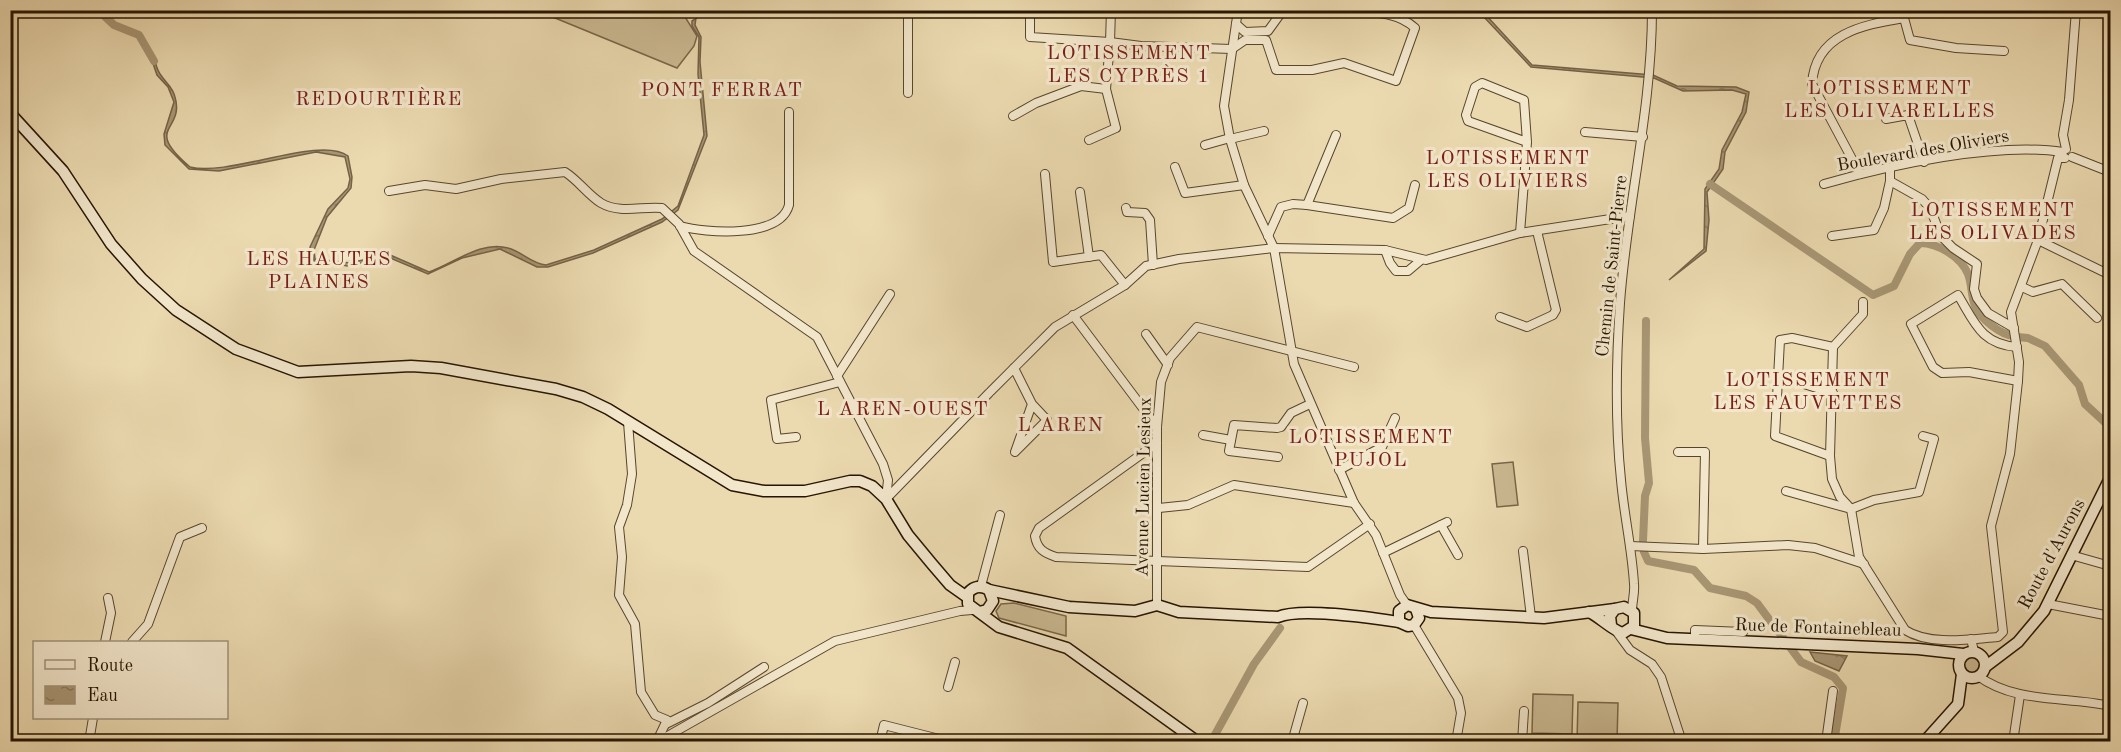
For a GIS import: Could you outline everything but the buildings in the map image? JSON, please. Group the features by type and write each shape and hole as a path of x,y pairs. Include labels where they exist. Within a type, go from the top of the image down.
{"street":[{"path":"908,10 908,93"},
{"path":"1034,10 1030,14 1030,37 1141,46 1232,49 1245,40 1266,40"},
{"path":"1089,140 1116,128 1106,89 1111,10"},
{"path":"1238,10 1224,102 1230,138 1244,185 1274,248 1291,352 1310,404 1354,502 1370,524 1408,614 1458,698 1461,713 1456,741"},
{"path":"1295,10 1281,13 1268,31 1266,40 1276,70 1312,70 1344,63 1396,81 1415,28 1406,20 1377,12 1350,10"},
{"name":"Chemin de Saint-Pierre","path":"1652,10 1643,137 1630,216 1620,302 1616,383 1621,479 1634,587 1629,638 1632,646 1652,664 1661,677 1682,741"},
{"path":"1863,302 1863,314 1833,347 1830,456 1832,479 1840,497 1851,510 1859,557 1905,630 1924,638 1998,637 2003,632 1991,526 2010,454 2018,381 2017,346 2011,312 2038,240 2058,158 2066,154 2063,135 2069,100 2076,10"},
{"path":"1860,174 1812,84 1813,68 1823,49 1845,34 1904,14 1910,40 1956,48 2004,51"},
{"path":"1236,24 1245,32 1268,31"},
{"path":"1520,233 1527,142 1524,100 1482,83 1475,87 1466,116 1468,121 1527,142"},
{"path":"1013,116 1036,103 1081,86 1106,89"},
{"path":"680,226 713,232 746,232 778,219 784,214 789,205 789,112"},
{"path":"10,113 63,171 111,244 142,279 177,310 236,349 298,372 411,366 441,368 556,388 583,397 732,485 764,491 805,491 860,481 872,486 886,498 908,535 955,588 981,599"},
{"path":"1886,119 1908,115 1924,162"},
{"path":"1205,145 1264,131"},
{"path":"1585,132 1643,137"},
{"path":"1307,205 1336,135"},
{"name":"Boulevard des Oliviers","path":"1824,184 1890,168 2003,150 2042,149 2066,154 2110,172"},
{"path":"1175,167 1185,193 1244,185"},
{"path":"1832,236 1874,231 1884,208 1890,168"},
{"path":"389,191 425,185 456,189 501,179 565,172 601,203 612,207 644,210 657,207 670,214 680,226 694,251 817,338 883,464 888,480 886,498"},
{"path":"1046,174 1053,262 1101,255 1125,285"},
{"path":"1890,180 1922,199 1929,208 1941,236 1953,248 1977,264 1974,289 1977,298 1988,313 2014,328"},
{"path":"1268,236 1281,207 1293,204 1393,218 1409,208 1415,185"},
{"path":"1080,192 1089,257"},
{"path":"1126,208 1132,214 1145,213 1150,220 1153,265"},
{"path":"1385,250 1396,271 1408,271 1421,260 1520,233 1630,216"},
{"path":"1500,317 1527,327 1553,315 1556,310 1538,231"},
{"path":"2038,240 2110,275"},
{"path":"886,498 1055,327 1125,285 1146,266 1179,259 1274,248 1385,250 1421,260"},
{"path":"2022,287 2033,291 2062,284 2097,318"},
{"path":"796,437 777,440 771,400 839,379 890,294"},
{"path":"2017,346 1992,342 1979,330 1958,295 1911,324 1933,367 1942,373 1969,372 2018,381"},
{"path":"1073,315 1157,427"},
{"name":"Avenue Lucien Lesieux","path":"1157,605 1159,507 1157,427 1161,382 1168,365 1197,327 1354,367"},
{"path":"1146,334 1168,365"},
{"path":"1830,456 1776,436 1780,340 1792,338 1833,347"},
{"path":"1014,369 1032,404 1047,420 1016,452 1032,404"},
{"path":"1779,376 1833,393"},
{"path":"1278,457 1229,451 1234,425 1281,427 1291,413 1310,404"},
{"path":"1340,470 1382,447 1395,418"},
{"path":"628,422 632,474 627,505 619,527 622,557 619,594 635,624 641,692 649,709 655,715 665,717 666,724 660,741"},
{"path":"1203,435 1231,440"},
{"path":"1786,490 1851,510 1874,500 1919,492 1934,439 1923,436"},
{"path":"1158,443 1039,528 1035,536 1038,547 1045,554 1056,557 1308,567 1370,524"},
{"path":"1678,452 1705,452 1703,549"},
{"name":"Route d'Aurons","path":"1973,664 2018,642 2048,604 2110,478"},
{"path":"1159,507 1188,506 1234,485 1354,502"},
{"path":"1000,515 981,599 991,622 1067,648 1198,741"},
{"path":"1383,553 1444,523 1458,555"},
{"path":"133,641 148,624 180,537 202,528"},
{"path":"1630,546 1703,549 1797,546 1815,548 1864,564"},
{"path":"1523,551 1531,617"},
{"path":"2071,555 2110,566"},
{"path":"660,741 835,641 960,611 981,599 1010,594 1066,607 1135,611 1157,605 1179,612 1278,617 1288,613 1379,619 1431,612 1531,617 1617,608"},
{"path":"1613,628 1610,616 1632,596"},
{"path":"105,641 111,613 108,598"},
{"path":"2048,604 2110,616"},
{"path":"1617,608 1632,623"},
{"path":"1589,612 1613,628 1632,623"},
{"name":"Rue de Fontainebleau","path":"1632,623 1667,638 1918,649 1973,664"},
{"name":"Chemin de Saint-Pierre","path":"1613,628 1630,650 1643,657"},
{"name":"Rue de Fontainebleau","path":"1695,639 1695,630 1743,632"},
{"path":"1924,741 1958,704 1973,664 1971,639"},
{"path":"948,687 955,662"},
{"path":"1973,664 1991,685 2020,695 2086,701 2110,706"},
{"path":"666,724 708,703 764,667"},
{"path":"1826,741 1833,691"},
{"path":"2013,741 2020,695"},
{"path":"1292,741 1303,703"},
{"path":"1522,741 1524,711"},
{"path":"89,741 93,719"},
{"path":"880,741 884,725 951,741"}],"shaded area":[{"path":"538,11 693,11 685,17 697,36 694,46 677,68"},
{"path":"1513,462 1518,505 1497,507 1492,464"},
{"path":"1014,603 1066,616 1066,636 999,618 996,611 1001,604"},
{"path":"1972,656 1978,659 1981,665 1978,671 1972,674 1966,671 1963,665 1966,659"},
{"path":"1533,694 1573,695 1572,734 1532,733"},
{"path":"1578,702 1618,703 1617,741 1577,741"}],"water":[{"path":"1473,11 1484,13 1532,65 1653,75 1677,86 1736,87 1749,92 1746,112 1725,152 1723,169 1707,192 1709,220 1706,251 1669,280 1704,249 1705,189 1719,169 1722,150 1742,112 1746,94 1732,90 1683,91 1654,78 1531,67 1483,16"},
{"path":"696,19 695,25 701,37 700,62 707,136 678,210 662,222 593,253 548,267 537,267 500,249 462,258 428,274 388,257 348,266 314,261 310,247 328,209 348,188 350,179 345,157 316,152 219,171 189,169 165,145 164,134 174,102 168,87 157,75 148,49 175,97 177,108 168,130 169,144 190,167 207,169 228,167 317,150 335,151 348,156 352,177 351,188 327,217 314,250 315,259 350,263 388,254 429,272 477,250 498,246 508,248 546,265 594,250 662,219 678,206 704,135 698,74 699,37 692,26 692,21"},
{"path":"1810,652 1847,656 1839,671 1815,661"}],"waterway":[{"path":"98,10 114,25 139,35 154,61"},
{"path":"1710,184 1873,295 1894,286 1910,254 1920,243 1941,248 1965,268 1975,306 1981,316 1997,329 2014,336"},
{"path":"1643,541 1645,496 1649,483 1645,438 1646,321"},
{"path":"2017,337 2028,338 2045,346 2079,385 2085,404 2110,427"},
{"path":"1644,552 1648,561 1694,570 1710,588 1746,596 1757,603 1801,662 1834,677 1843,688 1834,742"},
{"path":"1211,742 1254,664 1280,628"}],"district":[{"name":"LOTISSEMENT LES CYPRÈS 1","path":"1129,66"},
{"name":"PONT FERRAT","path":"722,91"},
{"name":"REDOURTIÈRE","path":"379,100"},
{"name":"LOTISSEMENT LES OLIVARELLES","path":"1890,100"},
{"name":"LOTISSEMENT LES OLIVIERS","path":"1508,170"},
{"name":"LOTISSEMENT LES OLIVADES","path":"1993,222"},
{"name":"LES HAUTES PLAINES","path":"319,272"},
{"name":"LOTISSEMENT LES FAUVETTES","path":"1808,392"},
{"name":"L AREN-OUEST","path":"903,410"},
{"name":"L AREN","path":"1061,426"},
{"name":"LOTISSEMENT PUJOL","path":"1371,450"}]}
